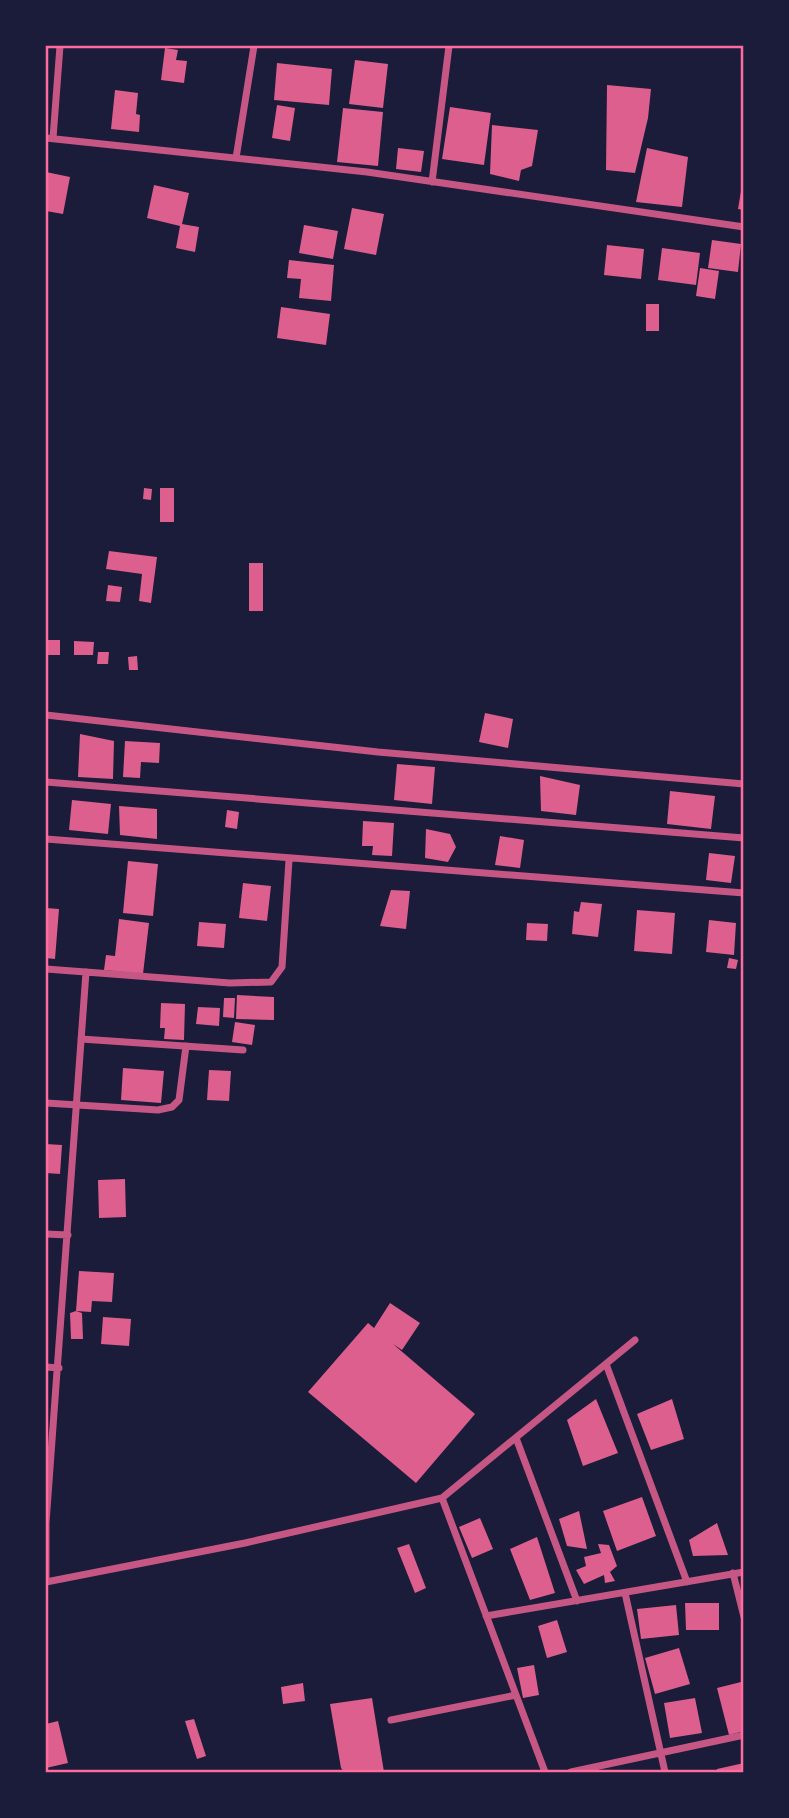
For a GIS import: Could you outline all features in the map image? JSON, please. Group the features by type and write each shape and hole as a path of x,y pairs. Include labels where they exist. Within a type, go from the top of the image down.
{"street":[{"path":"60,46 49,138 432,181 744,227"},
{"path":"236,158 254,46"},
{"path":"432,181 449,46"},
{"path":"46,715 379,752 744,784"},
{"path":"46,782 744,838"},
{"path":"46,839 289,860 744,892"},
{"path":"46,969 261,985 271,982 282,967 289,860"},
{"path":"86,972 59,1367 47,1497 46,1582 245,1543 442,1498 635,1340"},
{"path":"81,1039 243,1050"},
{"path":"46,1104 158,1110 172,1107 179,1100 186,1046"},
{"path":"46,1234 68,1235"},
{"path":"606,1364 687,1582"},
{"path":"46,1367 59,1367"},
{"path":"516,1438 577,1601"},
{"path":"442,1498 545,1773"},
{"path":"486,1616 744,1572"},
{"path":"733,1573 744,1617"},
{"path":"625,1592 665,1773"},
{"path":"391,1720 516,1695"},
{"path":"571,1773 744,1735"}],"building":[{"path":"165,48 178,50 176,60 187,61 184,83 161,80"},
{"path":"355,60 388,64 383,108 349,104"},
{"path":"277,63 332,69 329,105 274,100"},
{"path":"607,85 651,89 648,118 635,173 606,170"},
{"path":"115,90 138,93 136,114 140,115 139,132 111,129"},
{"path":"277,105 295,108 290,141 272,138"},
{"path":"450,107 491,113 484,165 442,159"},
{"path":"343,108 383,112 378,166 337,162"},
{"path":"492,125 538,130 532,166 521,170 519,181 490,174"},
{"path":"398,148 424,151 421,172 396,169"},
{"path":"647,148 688,157 682,207 636,202"},
{"path":"46,172 70,177 63,214 46,211"},
{"path":"154,185 189,193 182,224 199,227 195,252 176,248 180,226 147,218"},
{"path":"744,185 744,210 738,209"},
{"path":"352,208 384,214 376,255 344,249"},
{"path":"304,225 338,231 333,259 299,253"},
{"path":"712,240 741,244 738,272 708,268"},
{"path":"607,245 644,249 641,279 604,275"},
{"path":"662,248 700,253 696,285 658,280"},
{"path":"289,260 334,265 331,301 299,298 301,279 287,278"},
{"path":"700,268 719,271 715,299 696,296"},
{"path":"646,304 659,304 659,331 646,331"},
{"path":"281,307 330,314 326,345 277,338"},
{"path":"144,488 152,489 151,500 143,499"},
{"path":"160,488 174,488 174,522 160,522"},
{"path":"109,551 157,557 151,603 139,601 142,574 106,569"},
{"path":"249,563 263,563 263,611 249,611"},
{"path":"108,585 122,587 120,602 106,601"},
{"path":"47,640 60,640 60,655 47,655"},
{"path":"74,641 94,642 93,655 74,655"},
{"path":"98,652 109,652 108,664 97,664"},
{"path":"137,656 138,670 129,670 128,657"},
{"path":"485,713 513,719 508,748 479,742"},
{"path":"80,734 114,741 113,779 78,777"},
{"path":"125,741 160,743 159,763 141,762 140,778 123,777"},
{"path":"397,764 435,767 432,804 394,800"},
{"path":"540,776 580,785 576,815 541,811"},
{"path":"670,791 715,796 711,829 667,824"},
{"path":"72,800 111,804 108,834 69,830"},
{"path":"119,806 157,809 157,839 120,835"},
{"path":"227,810 239,812 237,829 225,827"},
{"path":"363,821 394,823 392,856 372,855 373,846 362,846"},
{"path":"426,829 450,834 456,847 448,862 425,858"},
{"path":"500,836 524,840 520,868 495,865"},
{"path":"709,853 735,856 731,883 706,880"},
{"path":"128,861 158,864 153,916 123,913"},
{"path":"243,883 271,886 267,921 239,918"},
{"path":"391,890 410,891 406,929 380,926"},
{"path":"581,902 602,904 598,937 572,934 574,911 579,912"},
{"path":"46,908 59,909 55,959 46,958"},
{"path":"637,910 675,913 672,954 634,951"},
{"path":"119,919 149,923 143,974 104,970 106,955 115,956"},
{"path":"709,920 736,923 734,955 706,952"},
{"path":"199,922 226,924 224,948 197,946"},
{"path":"527,923 548,924 547,941 526,940"},
{"path":"729,958 738,960 736,969 727,968"},
{"path":"237,995 274,997 274,1020 236,1019"},
{"path":"224,998 235,998 234,1018 223,1017"},
{"path":"161,1003 185,1004 184,1040 164,1039 165,1028 160,1028"},
{"path":"198,1007 220,1008 219,1026 196,1024"},
{"path":"235,1022 255,1025 252,1045 232,1042"},
{"path":"123,1068 164,1071 161,1103 121,1100"},
{"path":"209,1070 231,1071 229,1101 207,1100"},
{"path":"46,1144 62,1145 60,1174 46,1173"},
{"path":"125,1179 126,1217 99,1218 98,1180"},
{"path":"79,1271 114,1273 112,1302 92,1301 91,1312 76,1311"},
{"path":"390,1303 420,1323 402,1350 393,1344 475,1414 416,1483 308,1392 368,1323 374,1328"},
{"path":"70,1313 82,1313 83,1339 71,1339"},
{"path":"103,1317 131,1319 129,1346 101,1344"},
{"path":"596,1399 618,1453 583,1466 567,1420"},
{"path":"672,1399 684,1439 651,1450 637,1414"},
{"path":"642,1497 656,1536 617,1551 603,1511"},
{"path":"579,1511 587,1549 567,1546 559,1519"},
{"path":"480,1518 493,1549 472,1558 459,1527"},
{"path":"717,1523 728,1555 693,1556 689,1540"},
{"path":"537,1537 555,1593 530,1600 510,1549"},
{"path":"409,1544 426,1588 415,1593 397,1548"},
{"path":"598,1544 609,1545 617,1566 610,1572 615,1581 605,1583 604,1575 584,1584 576,1570 586,1566 584,1557 601,1553"},
{"path":"685,1603 719,1603 719,1630 686,1630"},
{"path":"676,1605 679,1635 641,1639 637,1609"},
{"path":"557,1620 567,1652 547,1658 538,1626"},
{"path":"679,1648 690,1684 655,1694 645,1658"},
{"path":"534,1665 539,1695 523,1698 517,1668"},
{"path":"741,1682 744,1731 729,1735 717,1688"},
{"path":"303,1683 305,1701 283,1704 281,1687"},
{"path":"372,1698 384,1772 344,1772 341,1768 330,1704"},
{"path":"695,1698 702,1733 670,1738 664,1703"},
{"path":"194,1719 206,1756 197,1759 185,1721"},
{"path":"58,1721 68,1763 46,1768 46,1724"},
{"path":"744,1763 744,1772 717,1772 717,1769"}]}
